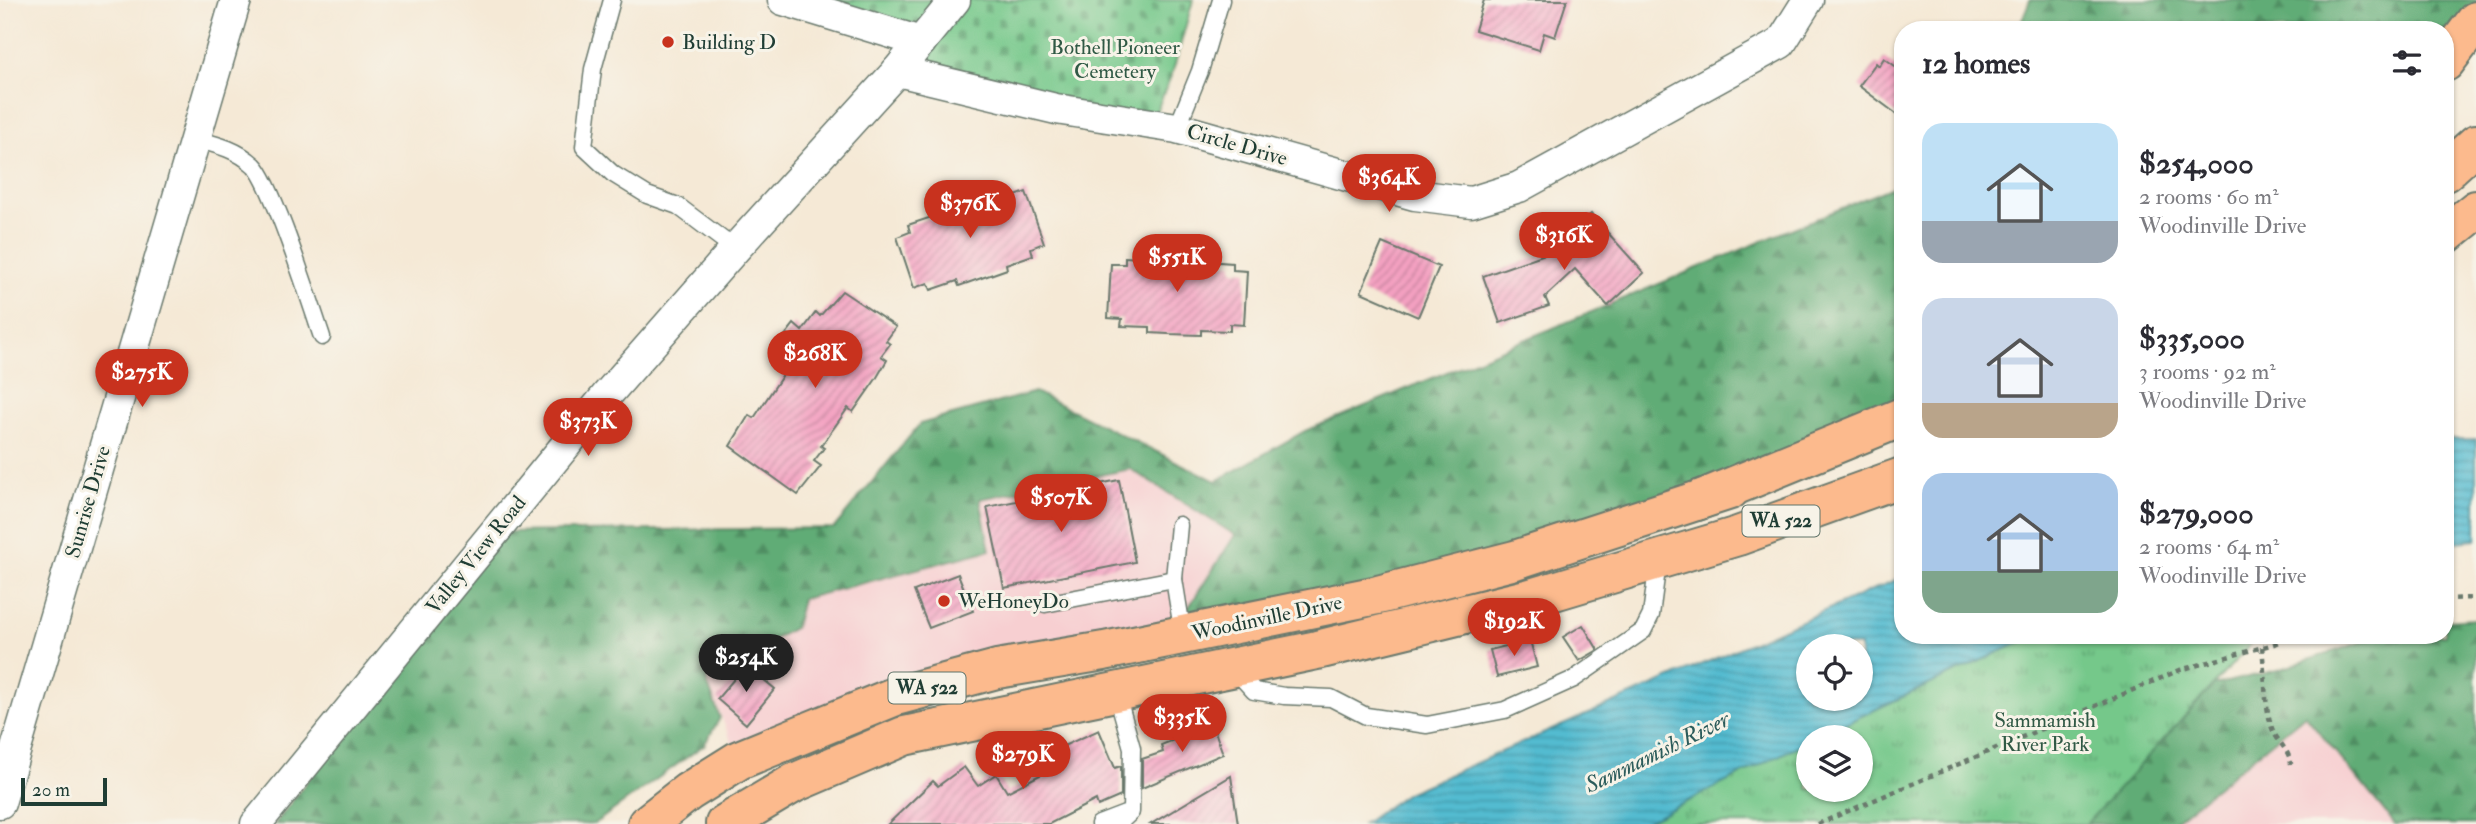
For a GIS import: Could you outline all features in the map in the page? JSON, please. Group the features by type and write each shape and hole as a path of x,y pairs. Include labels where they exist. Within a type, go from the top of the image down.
{"main road":[{"path":"2454,50 2476,21"},
{"path":"2454,164 2476,144"},
{"path":"2454,228 2476,210"},
{"path":"1697,501 1894,420"},
{"name":"Woodinville Drive","path":"647,824 688,792 738,760 856,710 998,669 1378,595 1515,560 1894,437"},
{"name":"Woodinville Drive","path":"725,824 794,783 904,736 1233,667 1531,598 1658,562 1894,480"}],"street":[{"name":"Sunrise Drive","path":"0,803 236,0"},
{"path":"783,0 921,42"},
{"name":"Valley View Road","path":"256,824 606,396 897,71 955,0"},
{"name":"Circle Drive","path":"897,71 1056,109 1177,128 1415,195 1471,202 1519,187 1781,43 1808,0"}],"lane":[{"path":"612,0 593,69 584,147 613,174 647,195 678,206 735,249"},
{"path":"1177,128 1200,71 1221,0"},
{"path":"195,139 232,148 256,167 271,195 322,337"},
{"path":"1180,525 1174,579 1183,635"},
{"path":"1233,667 1254,691 1284,696 1331,698 1366,716 1427,725 1505,710 1574,679 1643,631 1651,615 1658,562"},
{"path":"1045,604 1174,579"},
{"path":"1116,691 1132,748 1131,812 1118,824"},
{"path":"1099,824 1131,812"}],"path":[{"path":"2454,599 2476,598"},
{"path":"1818,824 2180,670 2270,644"},
{"path":"2262,647 2270,726 2289,753 2291,764"}],"shaded area":[{"path":"1130,469 1236,535 1169,638 739,760 706,679 794,627 802,599 990,550 979,500"},
{"path":"2305,715 2395,824 2171,824"}],"green space":[{"name":"Bothell Pioneer Cemetery","path":"823,0 1193,0 1173,71 1151,124 941,82 921,42"},
{"path":"2030,0 2476,0 2476,21 2454,50 2454,21 2022,21"},
{"path":"1894,186 1894,420 1697,501 1169,638 1235,535 1130,469 980,499 990,550 802,599 795,627 706,679 720,718 704,745 594,824 275,824 495,532 834,528 920,424 1035,392 1216,481 1305,431"},
{"path":"2476,619 2476,824 2395,824 2305,715 2171,824 2086,824 2214,685 2278,670 2356,644 2454,644 2454,620"},
{"name":"Sammamish River Park","path":"2017,644 2251,644 2086,824 1642,824 1796,747 1796,802 1873,802 1873,725 1842,725"}],"water":[{"path":"2454,439 2476,439 2476,540 2454,542"},
{"name":"Sammamish River","path":"1894,580 1894,644 2017,644 1873,711 1873,634 1796,634 1796,711 1872,711 1842,725 1796,725 1796,747 1642,824 1363,824 1407,793"}],"building":[{"path":"1484,0 1567,0 1555,37 1544,33 1539,50 1475,30"},
{"path":"1884,58 1894,65 1894,112 1859,86 1876,63 1879,66"},
{"path":"1010,190 1013,197 1026,192 1044,243 1031,248 1033,255 1006,264 1007,269 959,286 957,281 931,290 928,283 914,288 897,237 910,232 908,225 935,216 933,211 981,194 983,199"},
{"path":"1591,214 1644,273 1608,306 1575,269 1545,297 1549,306 1500,323 1483,276 1545,254"},
{"path":"1382,243 1439,267 1418,317 1361,292"},
{"path":"1154,253 1205,256 1205,261 1233,263 1233,270 1247,271 1244,325 1230,324 1230,331 1201,330 1201,335 1168,334 1150,333 1150,327 1121,326 1122,319 1108,318 1111,264 1125,264 1125,257 1154,259"},
{"path":"842,291 896,327 886,341 890,344 881,356 887,360 876,379 853,412 848,408 821,446 824,448 814,461 821,466 798,495 730,446 749,415 754,418 788,367 773,351 794,324 802,331 816,312 820,316"},
{"path":"1119,480 1135,562 1004,588 987,507"},
{"name":"WeHoneyDo","path":"958,574 973,611 929,628 914,591"},
{"path":"1583,625 1598,650 1579,661 1563,637"},
{"path":"1530,640 1537,667 1497,677 1490,650"},
{"path":"746,665 775,689 746,724 717,699"},
{"path":"1211,720 1223,754 1142,788 1142,759 1163,752 1161,745 1189,734 1187,729"},
{"path":"1099,730 1115,768 1121,766 1121,796 1098,806 1096,800 1049,824 888,824 933,781 938,786 964,767 978,786 996,774 1007,792 1048,771 1041,756"},
{"path":"1231,776 1238,824 1151,824"}],"place":[{"name":"Building D","path":"668,42"},
{"name":"WeHoneyDo","path":"944,601"}]}
